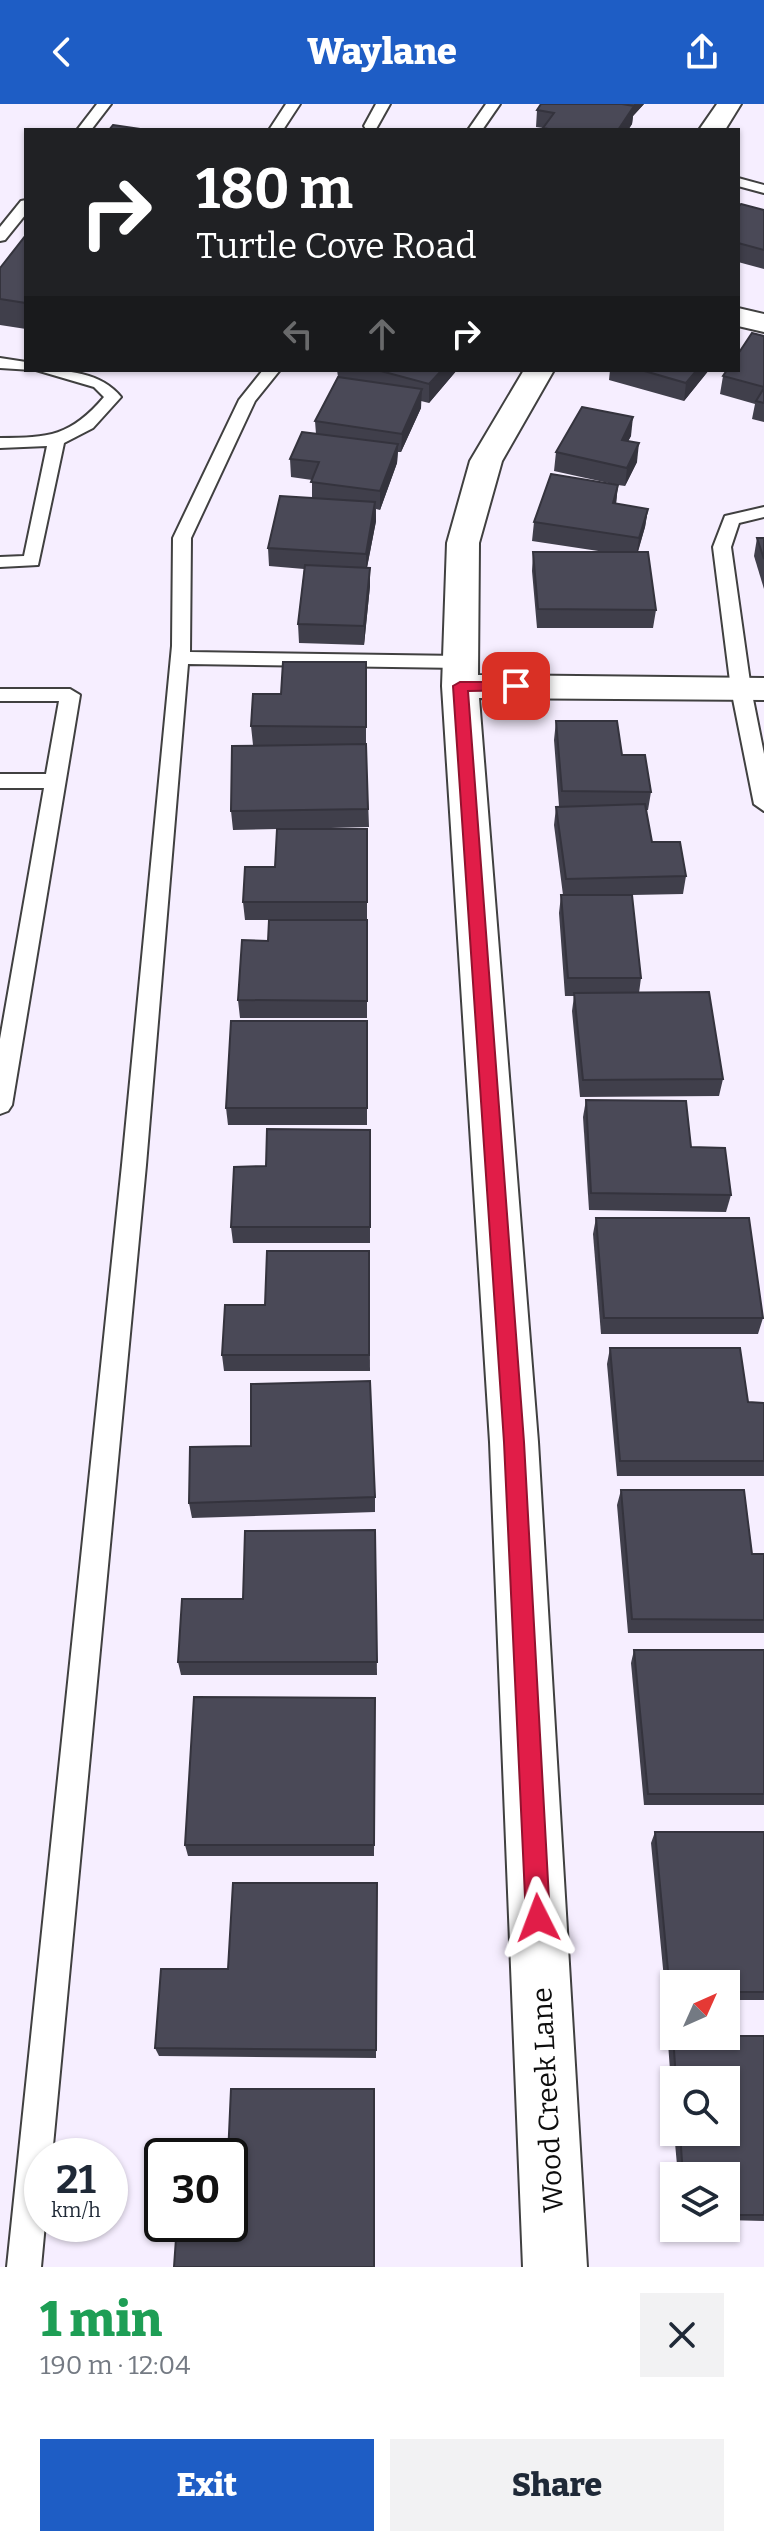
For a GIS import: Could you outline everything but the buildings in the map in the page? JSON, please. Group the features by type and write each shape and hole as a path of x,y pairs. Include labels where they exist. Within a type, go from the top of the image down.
{"street":[{"path":"713,128 729,104"},
{"path":"740,317 764,323"},
{"name":"Wood Creek Lane","path":"538,372 486,461 463,543 461,674 514,1442 555,2267"},
{"path":"461,674 753,689"}],"lane":[{"path":"86,128 104,104"},
{"path":"277,128 293,104"},
{"path":"371,126 383,104"},
{"path":"476,128 493,104"},
{"path":"740,183 764,189"},
{"path":"0,237 24,207"},
{"path":"0,363 24,367"},
{"path":"0,443 56,443 95,420 113,397 100,384 52,372"},
{"path":"24,2267 134,1165 167,763 180,658 182,538 247,400 270,372"},
{"path":"0,562 32,561 56,443"},
{"path":"764,512 731,520 722,547 753,689 764,804"},
{"path":"180,658 461,674"},
{"path":"0,695 70,695 0,1105"},
{"path":"0,781 55,781"}],"route":[{"path":"516,686 460,686 514,1442 538,1918"}]}
